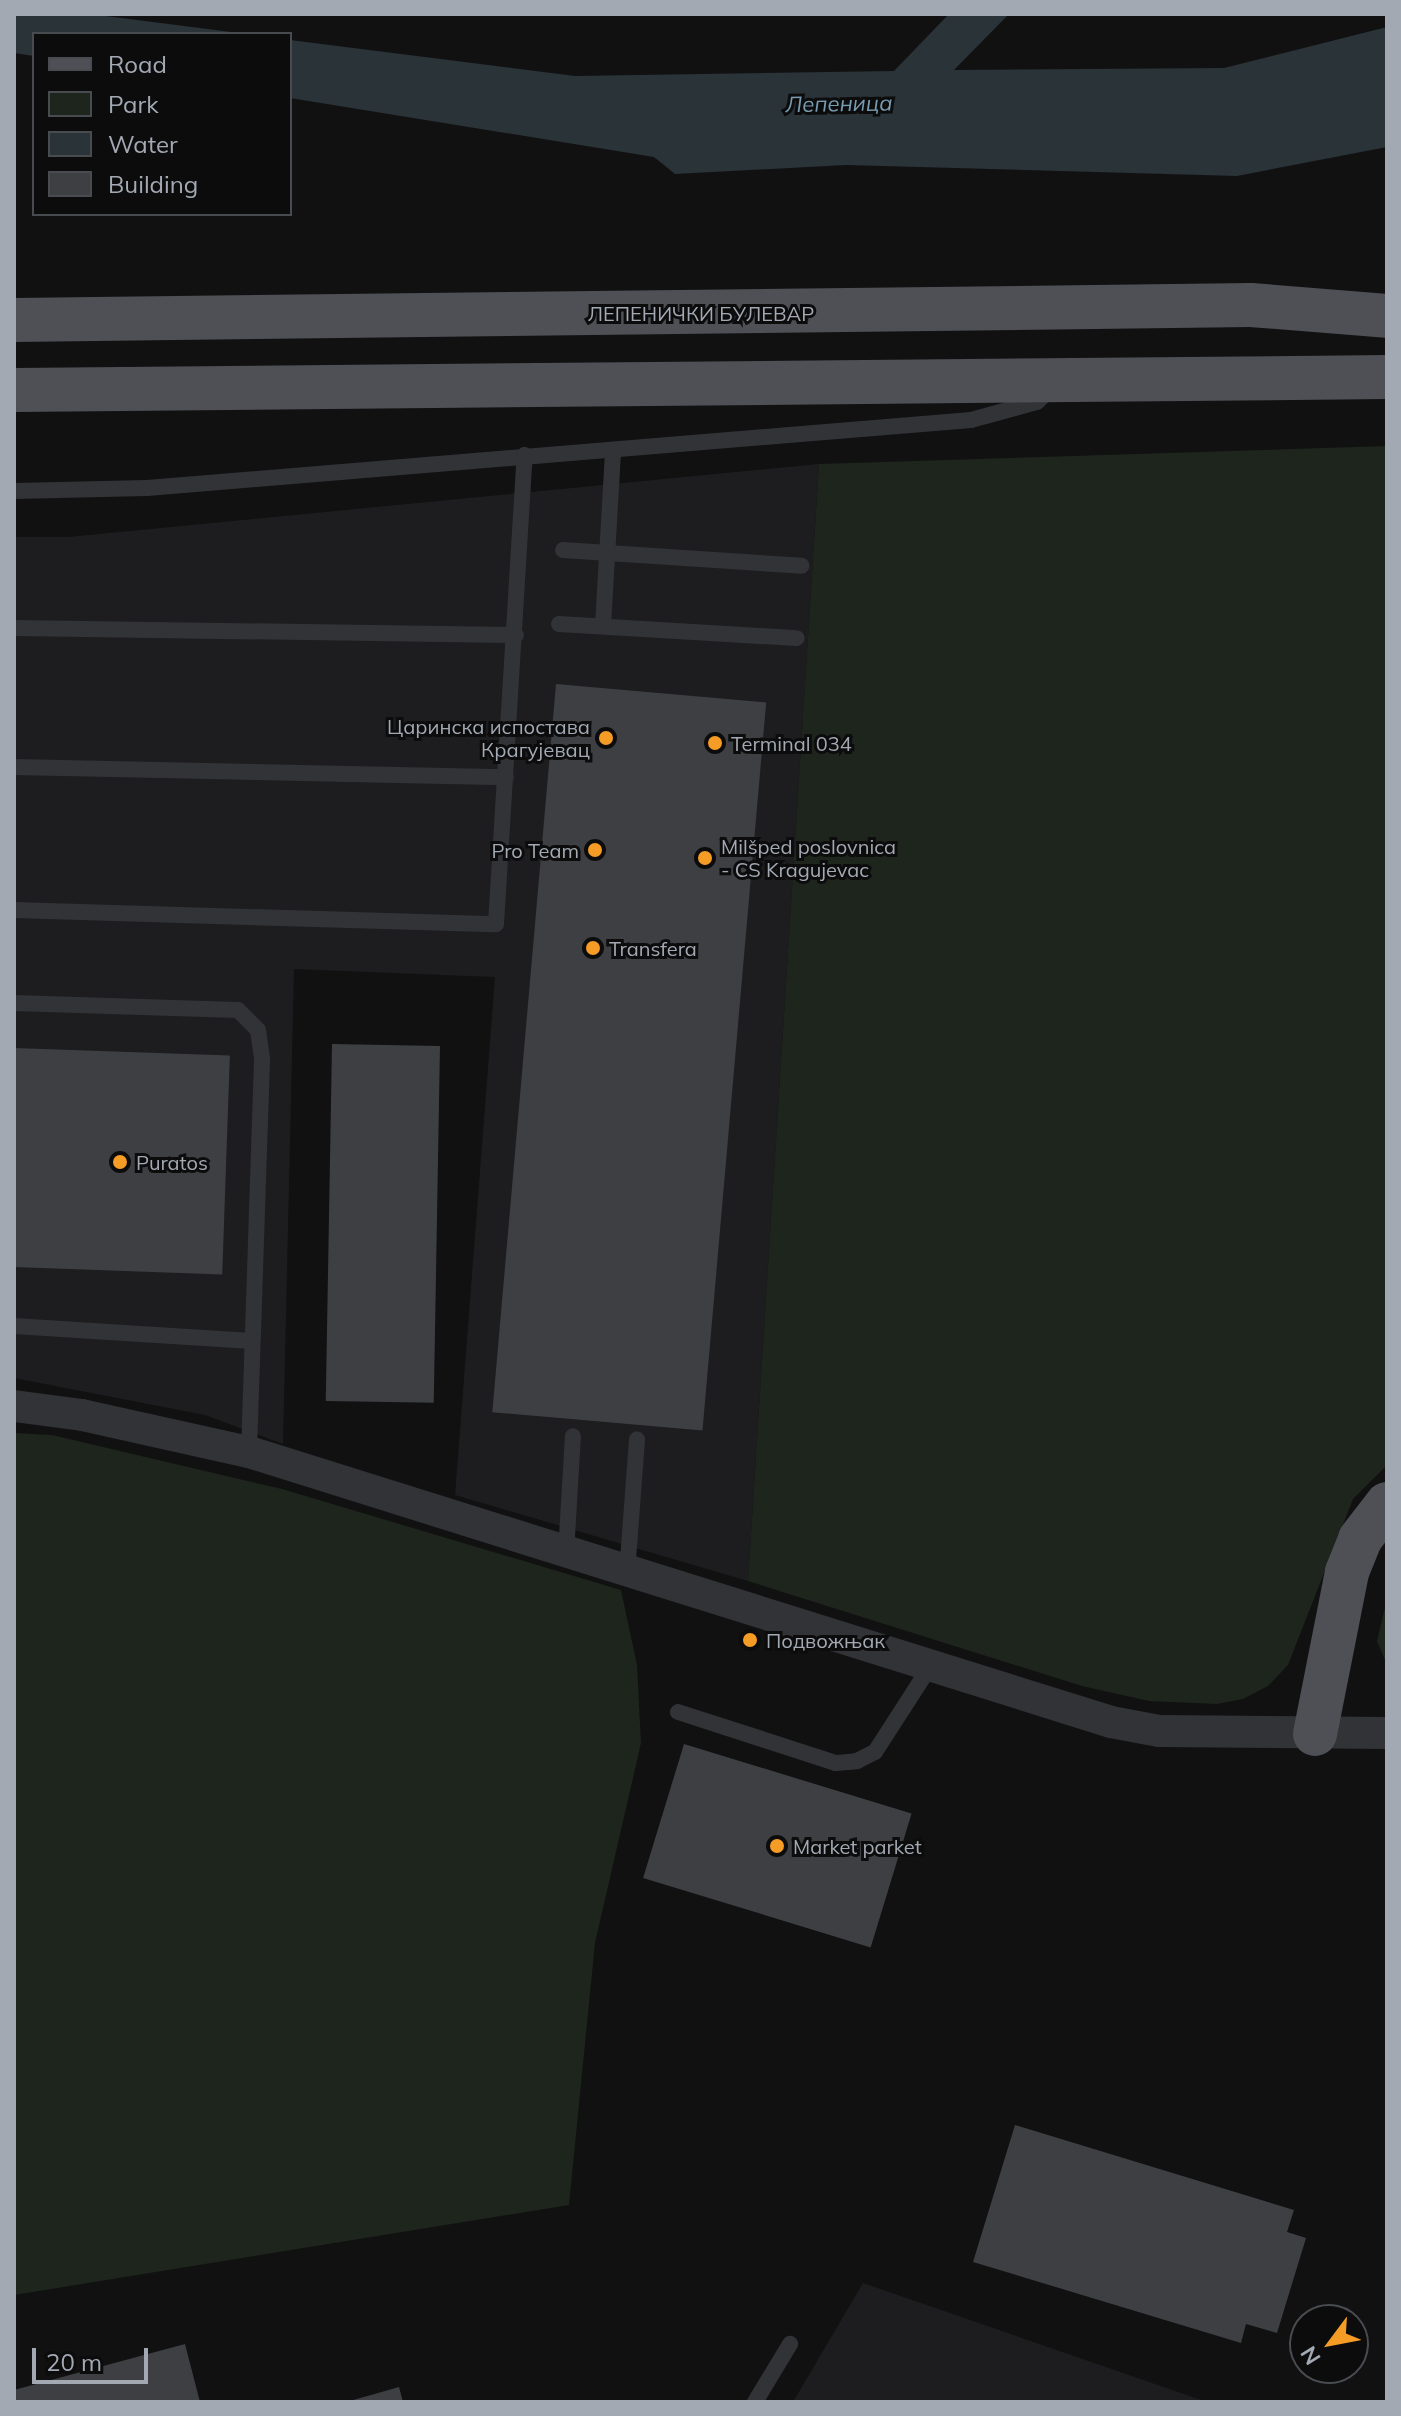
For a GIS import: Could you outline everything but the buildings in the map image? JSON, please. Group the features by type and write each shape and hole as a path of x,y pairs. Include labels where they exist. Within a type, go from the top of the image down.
{"main road":[{"name":"ЛЕПЕНИЧКИ БУЛЕВАР","path":"14,320 1251,305 1387,316"},
{"path":"14,390 1387,377"},
{"path":"1315,1734 1347,1572 1360,1539 1387,1504"}],"street":[{"path":"14,1406 82,1415 249,1452 566,1555 1135,1726 1315,1734 1387,1733"}],"lane":[{"path":"14,491 147,488 971,420 1037,402 1057,382"},
{"path":"603,626 613,450"},
{"path":"14,910 496,924 525,455"},
{"path":"563,550 801,566"},
{"path":"559,624 797,638"},
{"path":"14,628 516,635"},
{"path":"14,767 506,777"},
{"path":"14,1003 238,1010 258,1030 262,1060 249,1452"},
{"path":"14,1326 252,1341"},
{"path":"566,1555 573,1436"},
{"path":"627,1573 637,1439"},
{"path":"678,1712 836,1763 857,1761 875,1752 931,1665"},
{"path":"755,2402 790,2344"}],"shaded area":[{"path":"819,464 748,1581 455,1495 495,977 294,969 283,1444 205,1415 14,1378 14,537 68,537"},
{"path":"863,2283 1207,2402 793,2402"}],"green space":[{"path":"1387,446 1387,1465 1353,1499 1288,1665 1268,1686 1243,1699 1217,1704 1149,1701 1082,1686 748,1581 819,464"},
{"path":"14,1433 52,1435 282,1489 621,1590 637,1665 641,1743 595,1943 569,2205 14,2295"},
{"path":"1387,1599 1387,1665 1377,1641"}],"water":[{"path":"14,14 90,14 231,32 32,32 32,56 14,53"},
{"name":"Лепеница","path":"949,14 1009,14 954,70 1224,68 1387,27 1387,147 1237,176 846,165 675,174 654,157 292,98 292,40 575,76 894,71"}],"place":[{"name":"Царинска испостава Крагујевац","path":"606,738"},
{"name":"Terminal 034","path":"715,743"},
{"name":"Pro Team","path":"595,850"},
{"name":"Milšped poslovnica - CS Kragujevac","path":"705,858"},
{"name":"Transfera","path":"593,948"},
{"name":"Puratos","path":"120,1162"},
{"name":"Подвожњак","path":"750,1640"},
{"name":"Market parket","path":"777,1846"}]}
